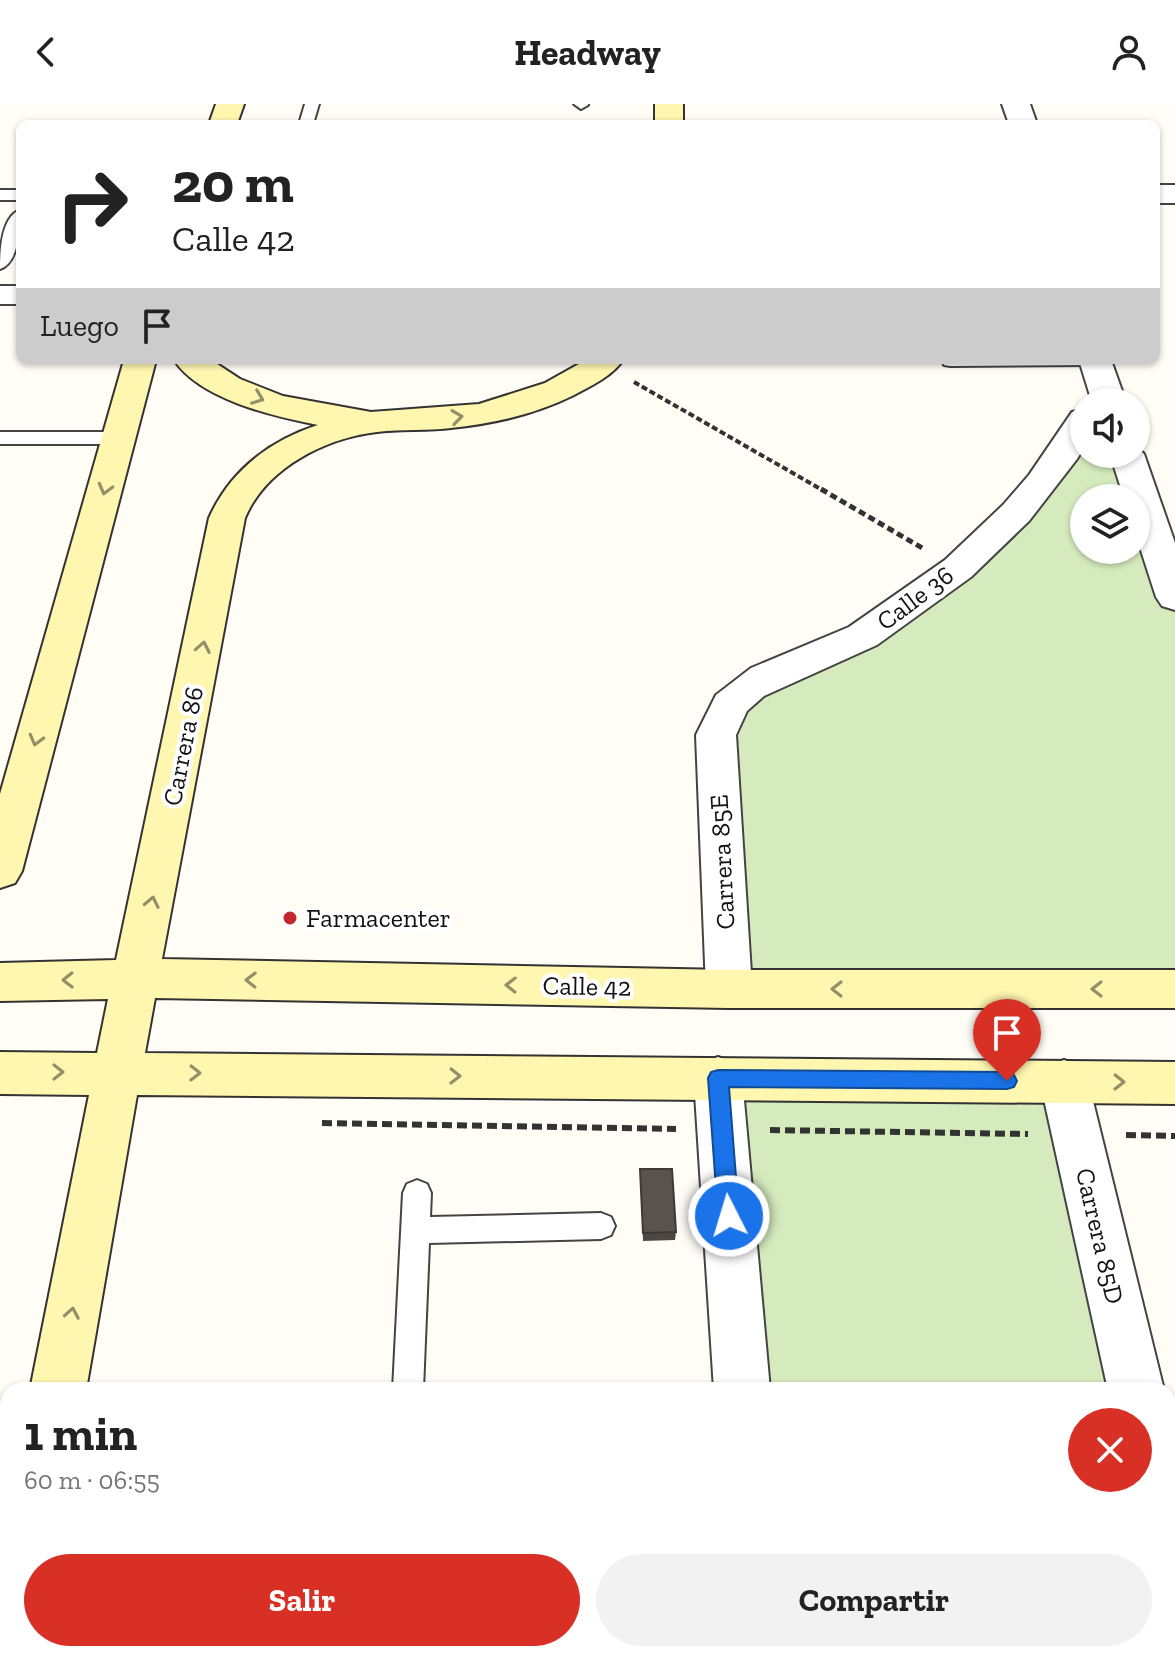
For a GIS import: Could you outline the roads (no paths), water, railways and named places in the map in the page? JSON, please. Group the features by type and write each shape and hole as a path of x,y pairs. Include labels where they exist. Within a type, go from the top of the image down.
{"street":[{"path":"0,871 139,364"},
{"path":"196,364 227,385 259,399 323,415 379,421"},
{"name":"Carrera 86","path":"59,1382 117,1072 227,518 239,493 260,470 289,451 322,437 379,421 421,422 503,408 541,397 601,364"},
{"name":"Calle 36","path":"716,735 734,699 773,674 860,638 910,605 984,544 1036,491 1070,444"},
{"path":"1132,468 1175,597"},
{"name":"Carrera 85E","path":"716,735 729,989"},
{"name":"Calle 42","path":"0,982 136,979 729,989 1175,989"},
{"path":"0,1073 1175,1083"},
{"path":"718,1078 741,1382"},
{"name":"Carrera 85D","path":"1064,1081 1134,1382"}],"lane":[{"path":"0,264 16,225"},
{"path":"971,364 1099,382"},
{"path":"0,438 120,438"},
{"path":"408,1382 417,1193"},
{"path":"415,1230 601,1226"}],"place":[{"name":"Farmacenter","path":"290,918"}]}
